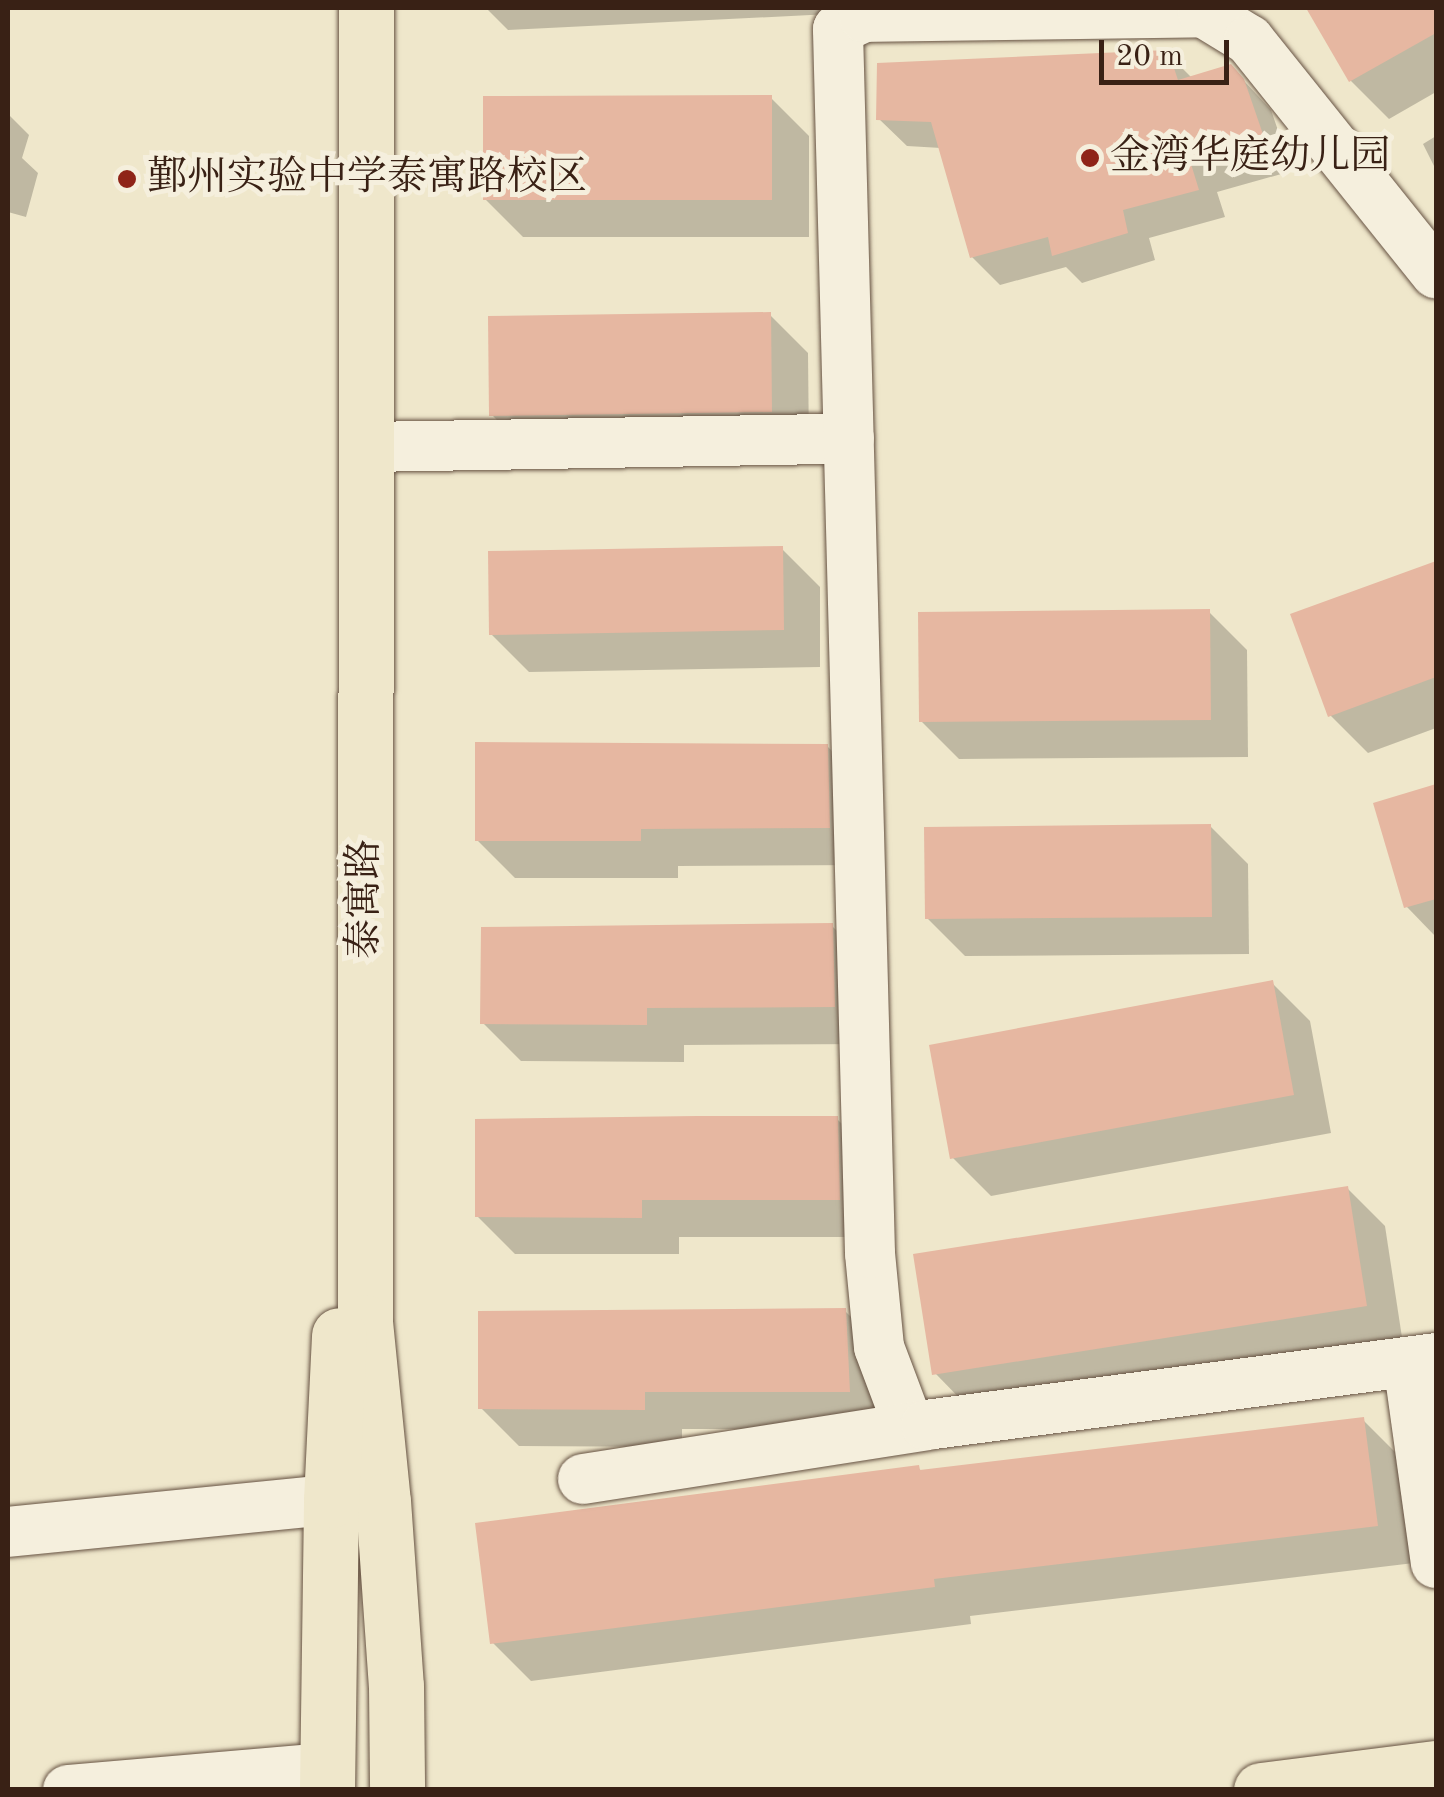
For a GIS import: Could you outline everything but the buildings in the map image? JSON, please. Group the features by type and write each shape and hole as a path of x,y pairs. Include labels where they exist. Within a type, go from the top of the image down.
{"main road":[{"name":"泰寓路","path":"327,1779 331,1500 339,1326 339,145 332,8"},
{"name":"泰寓路","path":"366,8 365,1322 386,1538 397,1790"},
{"path":"1261,1790 1436,1768"}],"street":[{"path":"909,1428 879,1347 870,1253 838,29 864,17 1203,12 1248,40 1436,274"},
{"path":"368,448 849,439"},
{"path":"583,1479 909,1428 1422,1360 1436,1563"},
{"path":"8,1532 331,1500"},
{"path":"68,1790 327,1779"}],"place":[{"name":"金湾华庭幼儿园","path":"1090,158"},
{"name":"鄞州实验中学泰寓路校区","path":"127,179"}]}
